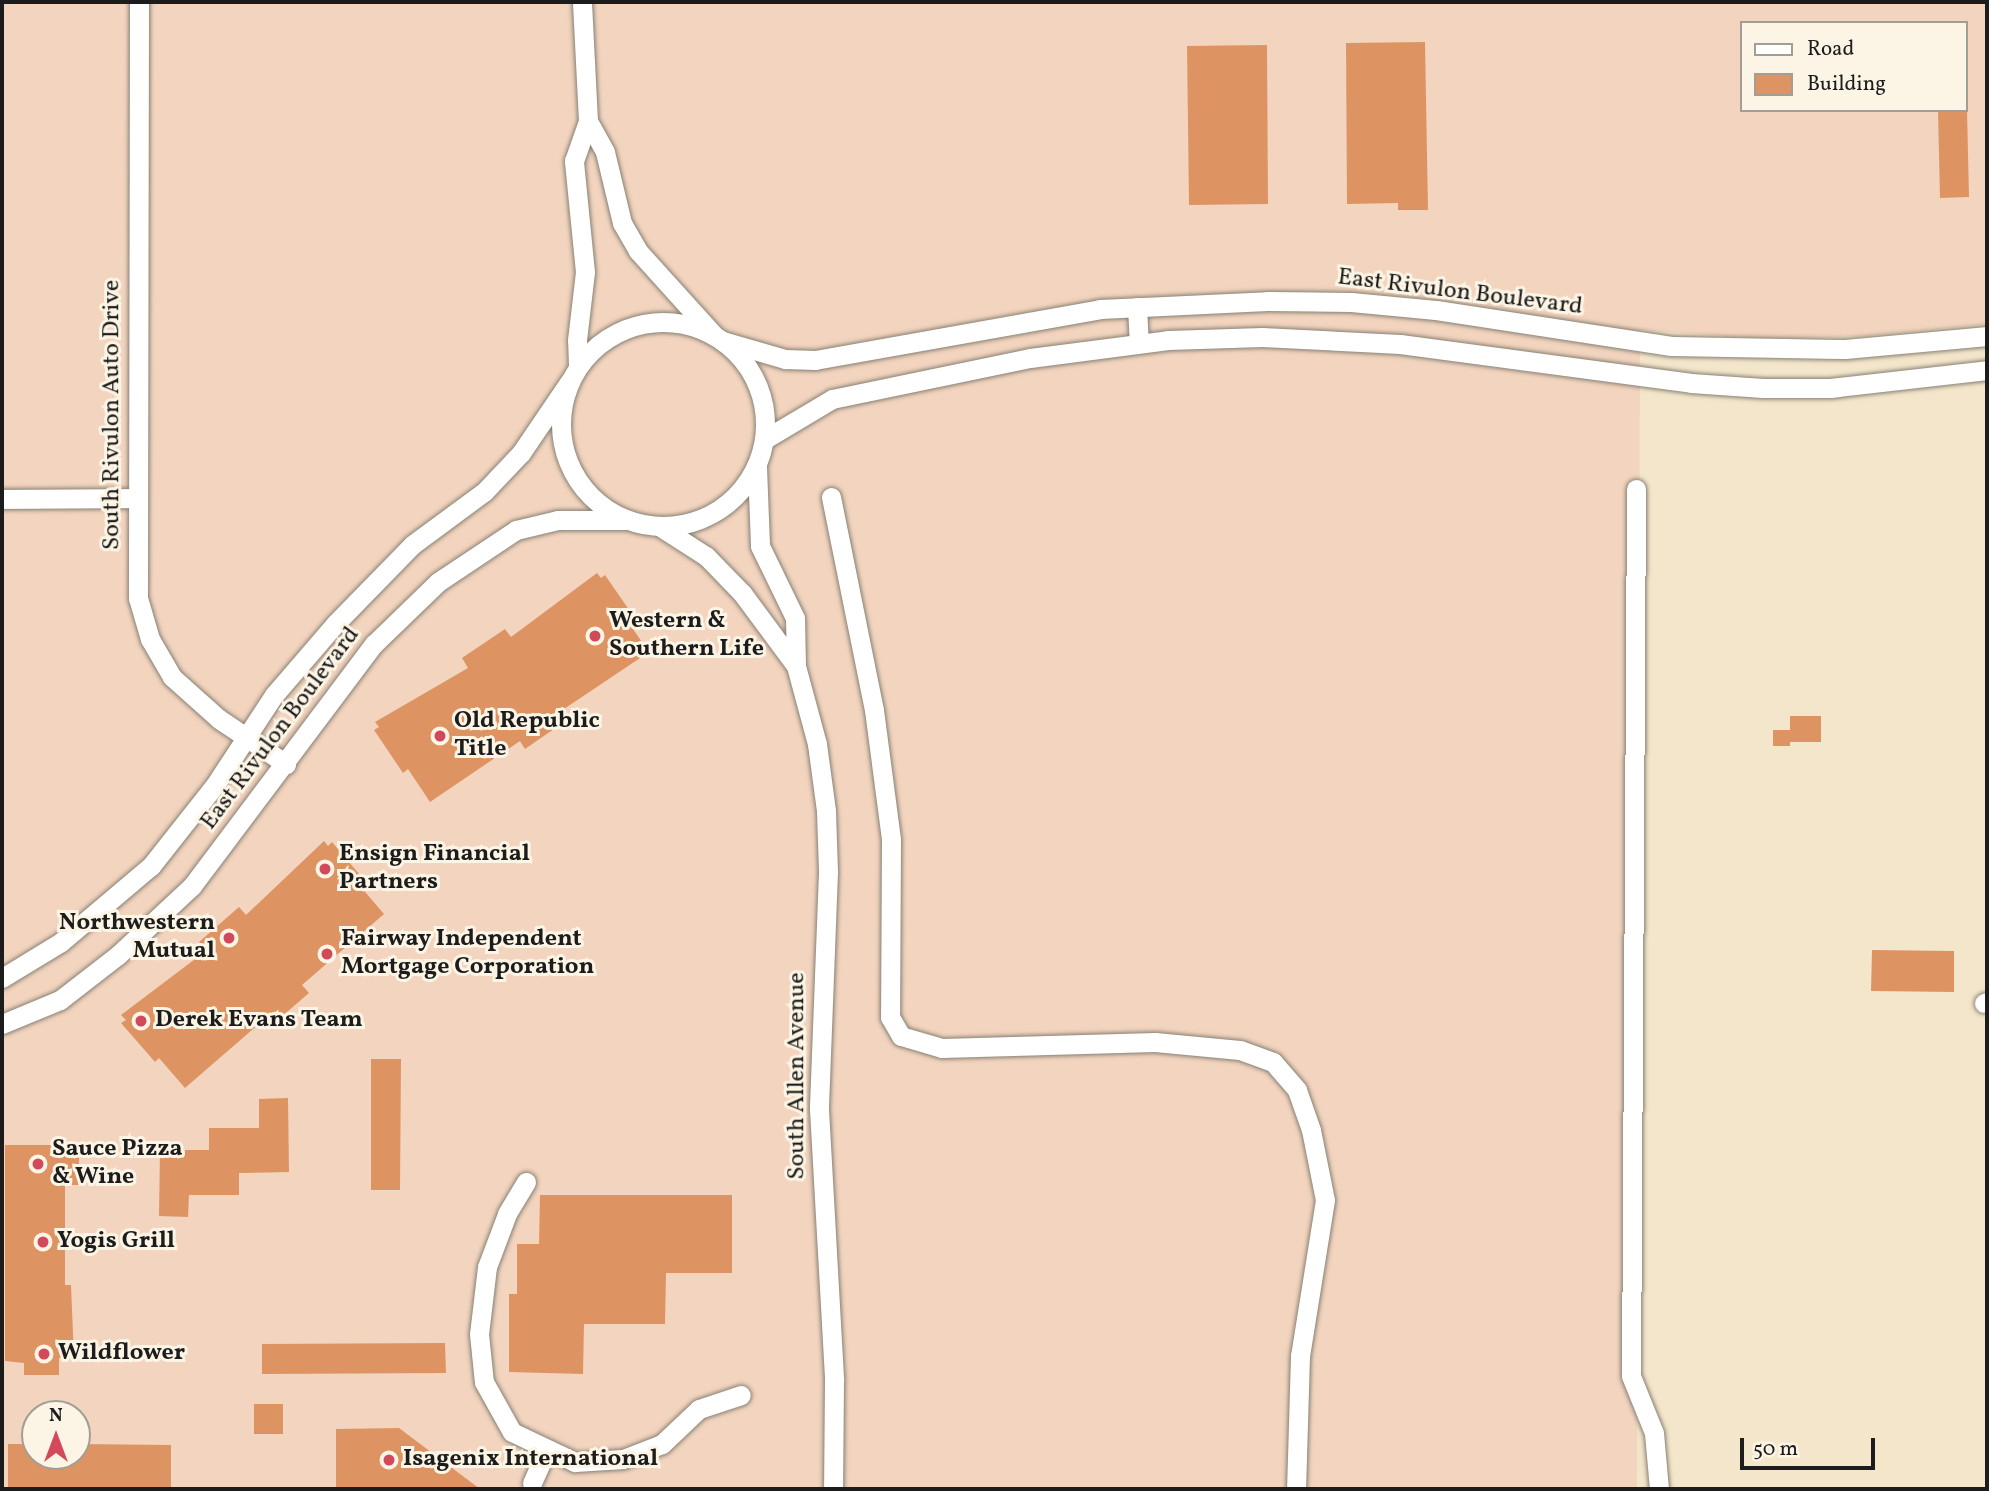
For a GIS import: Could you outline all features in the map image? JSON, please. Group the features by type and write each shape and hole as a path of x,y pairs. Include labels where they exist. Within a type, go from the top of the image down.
{"street":[{"name":"South Rivulon Auto Drive","path":"139,2 138,598 150,639 172,677 246,738 286,764"},
{"path":"582,2 588,121 574,161 585,272 574,374 561,413 563,446 582,486 597,502 625,520 659,526 689,523 717,511 740,492 757,467 765,439 765,411 757,384 742,359 718,338 638,251 622,223 605,152 588,121"},
{"name":"East Rivulon Boulevard","path":"718,338 785,359 815,360 1100,309 1351,302 1635,342 1845,349 1987,336"},
{"path":"1136,307 1139,342"},
{"path":"574,374 601,343 629,328 660,322 718,338"},
{"path":"765,439 832,399 1030,358 1139,342 1262,337 1347,340 1630,376 1763,388 1830,388 1987,370"},
{"path":"1630,376 1635,342"},
{"name":"East Rivulon Boulevard","path":"2,978 61,942 151,866 215,785 274,695 335,624 412,545 484,492 521,453 574,374"},
{"name":"South Allen Avenue","path":"757,467 760,546 794,618 796,666 817,744 826,811 828,872 819,1109 834,1381 833,1489"},
{"path":"1636,489 1631,1377 1654,1433 1658,1489"},
{"path":"831,497 874,710 891,841 890,1017 901,1037 942,1048 1155,1042 1240,1050 1273,1062 1297,1090 1311,1130 1325,1200 1300,1356 1296,1489"},
{"path":"2,499 138,498"},
{"name":"East Rivulon Boulevard","path":"2,1024 60,1000 118,955 192,886 374,644 438,582 516,530 558,520 625,520"},
{"name":"South Allen Avenue","path":"659,526 706,556 742,593 796,666"},
{"path":"526,1182 507,1214 487,1267 480,1366 494,1405 512,1432 575,1462 623,1460 662,1444 699,1409 741,1395"},
{"path":"532,1483 547,1449"}],"shaded area":[{"path":"2,2 1987,2 1987,324 1866,336 1765,339 1640,330 1637,1489 2,1489"}],"building":[{"path":"1425,42 1428,210 1398,210 1398,203 1347,204 1346,43"},
{"path":"1267,45 1268,204 1189,205 1187,46"},
{"path":"1938,112 1967,112 1969,197 1940,198"},
{"path":"597,573 601,578 605,575 634,617 628,622 649,652 558,713 564,722 525,749 520,741 430,802 408,769 403,773 374,730 379,727 375,722 468,668 462,658 505,629 511,637"},
{"path":"1790,716 1821,716 1821,742 1790,742"},
{"path":"1773,730 1790,730 1790,746 1773,746"},
{"path":"324,841 328,846 332,842 365,881 360,886 384,914 302,985 309,993 273,1024 267,1017 185,1088 159,1058 155,1062 121,1023 126,1020 121,1015 207,950 199,942 239,907 246,915"},
{"path":"1872,950 1954,951 1954,992 1871,991"},
{"path":"371,1059 401,1059 400,1190 371,1190"},
{"path":"288,1098 289,1172 239,1173 239,1195 189,1195 188,1217 159,1216 160,1150 209,1150 209,1128 259,1128 259,1099"},
{"path":"5,1145 58,1145 58,1152 79,1152 79,1185 65,1185 65,1285 71,1285 74,1358 59,1358 59,1375 24,1375 24,1363 5,1361"},
{"path":"540,1195 732,1195 732,1273 666,1273 665,1324 584,1324 583,1374 509,1372 509,1294 517,1294 517,1244 539,1244"},
{"path":"445,1343 446,1373 262,1374 262,1344"},
{"path":"254,1404 283,1404 283,1434 254,1434"},
{"name":"Isagenix International","path":"399,1428 480,1489 336,1489 336,1429"},
{"path":"8,1444 21,1444 21,1470 91,1470 91,1444 171,1445 171,1489 8,1489"}],"place":[{"name":"Western & Southern Life","path":"595,636"},
{"name":"Old Republic Title","path":"440,736"},
{"name":"Ensign Financial Partners","path":"325,869"},
{"name":"Northwestern Mutual","path":"229,938"},
{"name":"Fairway Independent Mortgage Corporation","path":"327,954"},
{"name":"Derek Evans Team","path":"141,1021"},
{"name":"Sauce Pizza & Wine","path":"38,1164"},
{"name":"Yogis Grill","path":"43,1242"},
{"name":"Wildflower","path":"44,1354"},
{"name":"Isagenix International","path":"389,1460"}]}
